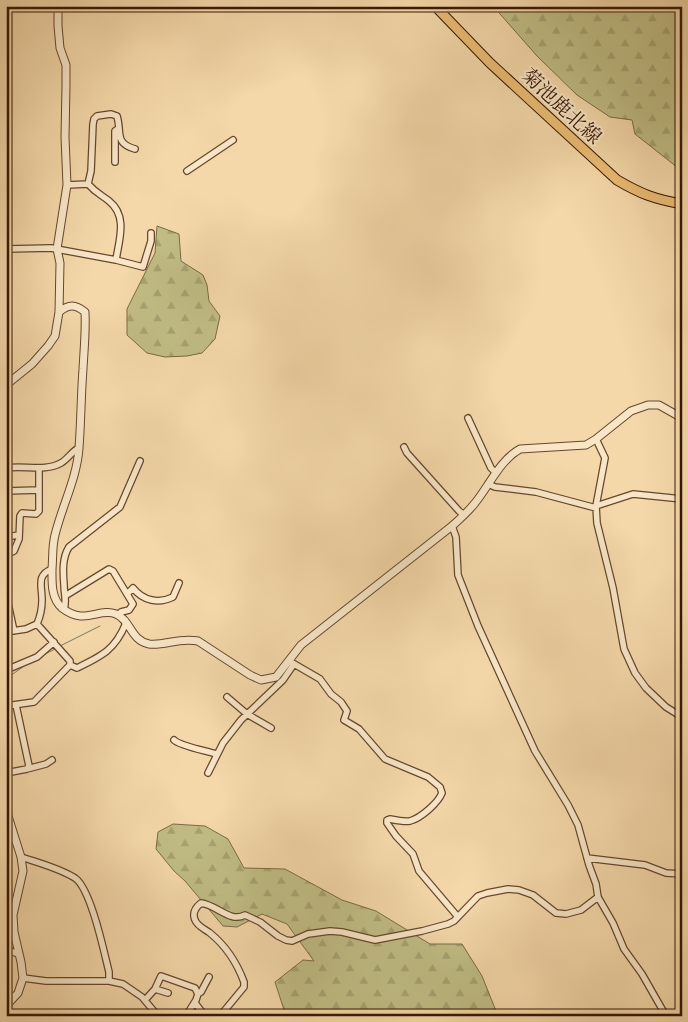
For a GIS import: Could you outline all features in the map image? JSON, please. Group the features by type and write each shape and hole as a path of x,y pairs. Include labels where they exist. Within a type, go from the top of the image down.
{"main road":[{"name":"菊池鹿北線","path":"436,6 490,63 617,180 641,194 662,201 682,204"}],"street":[{"path":"6,385 43,354 55,336 59,312 60,263 58,248 67,185 65,137 66,65 60,48 58,6"},
{"path":"88,184 91,171 94,119 97,116 104,114 117,116 121,141 124,146 135,149"},
{"path":"115,162 115,131 119,128"},
{"path":"187,171 233,140"},
{"path":"67,185 88,184"},
{"path":"88,184 115,208 121,222 122,228 116,260"},
{"path":"6,249 58,248 143,267 151,241 151,233"},
{"path":"59,312 65,307 73,305 85,312 86,335 76,468 55,534 52,570 53,592 56,602 79,616 114,613 126,623 137,638 145,643 153,644 188,639 198,641 250,676 261,680 276,677 291,663"},
{"path":"208,772 223,743 247,714 283,680 294,653 302,644 452,526 475,504 496,473 514,452 520,449 586,445 631,411 648,405 658,405 682,418"},
{"path":"468,418 491,468 496,473"},
{"path":"596,439 605,458 596,507 597,522 613,588 624,649 634,674 660,702 682,717"},
{"path":"404,447 407,454 464,515"},
{"path":"6,468 53,466 61,463 79,448"},
{"path":"64,608 66,604 63,561 65,553 69,546 120,507 140,461"},
{"path":"6,555 14,551 19,539 20,516 22,513 36,514 38,511 39,468"},
{"path":"488,484 496,487 536,492 596,507 633,494 682,499"},
{"path":"6,490 39,490"},
{"path":"452,526 456,536 458,575 478,626 535,751 578,825 596,884 598,897 624,949 642,974 666,1016"},
{"path":"6,537 19,535"},
{"path":"65,596 109,569 113,571 133,606 118,615"},
{"path":"37,624 42,601 40,580 43,574 52,570"},
{"path":"127,594 133,588 138,595 158,602 173,597 179,582"},
{"path":"6,594 14,631"},
{"path":"70,665 77,668 105,653 116,643 126,623"},
{"path":"6,632 26,629 37,624"},
{"path":"37,624 70,661 70,665"},
{"path":"6,670 37,657 54,642"},
{"path":"291,663 320,679 347,711 344,720 359,729 385,759 428,777 440,787 442,793 439,800 423,814 409,821 390,819 387,820 387,823 413,854 419,871 458,917"},
{"path":"6,706 34,702 70,665"},
{"path":"227,697 247,714 271,728"},
{"path":"16,705 29,766 27,769"},
{"path":"174,740 179,745 191,746 216,754"},
{"path":"6,773 46,764 52,760"},
{"path":"6,798 8,816 21,857 23,871 13,915 14,932 22,962 23,978 18,993 8,1004"},
{"path":"21,857 56,869 82,884 93,912 109,972 109,981"},
{"path":"587,858 645,865 666,872 682,874"},
{"path":"220,1016 244,987 244,982 228,950 210,932 199,926 194,914 199,904 214,906 234,918 245,915 260,922 278,936 292,941 308,934 330,931 375,940 387,939 448,924 458,917 478,896 487,892 508,889 519,890 533,895 556,913 566,914 582,910 598,897"},
{"path":"6,950 19,954"},
{"path":"145,1000 155,989 161,976 196,988 198,994"},
{"path":"186,1016 209,976"},
{"path":"23,978 46,981 109,981 123,984 145,1000 158,1016"},
{"path":"155,989 168,993"},
{"path":"196,1000 196,1003 206,1016"},
{"path":"226,1010 232,1016"}],"green space":[{"path":"493,6 682,6 682,171 635,134 632,120 610,117 577,95 537,56"},
{"path":"157,226 179,234 181,261 203,275 207,285 209,301 220,316 215,339 202,353 165,357 147,353 127,335 127,309 155,253"},
{"path":"173,824 205,826 228,839 244,868 285,869 342,900 376,911 430,944 462,944 482,976 498,1016 286,1016 275,982 303,960 314,961 287,924 262,914 237,927 223,926 156,849 158,832"}],"waterway":[{"path":"60,646 100,626"},
{"path":"45,654 55,649"},
{"path":"6,679 24,666"}]}
